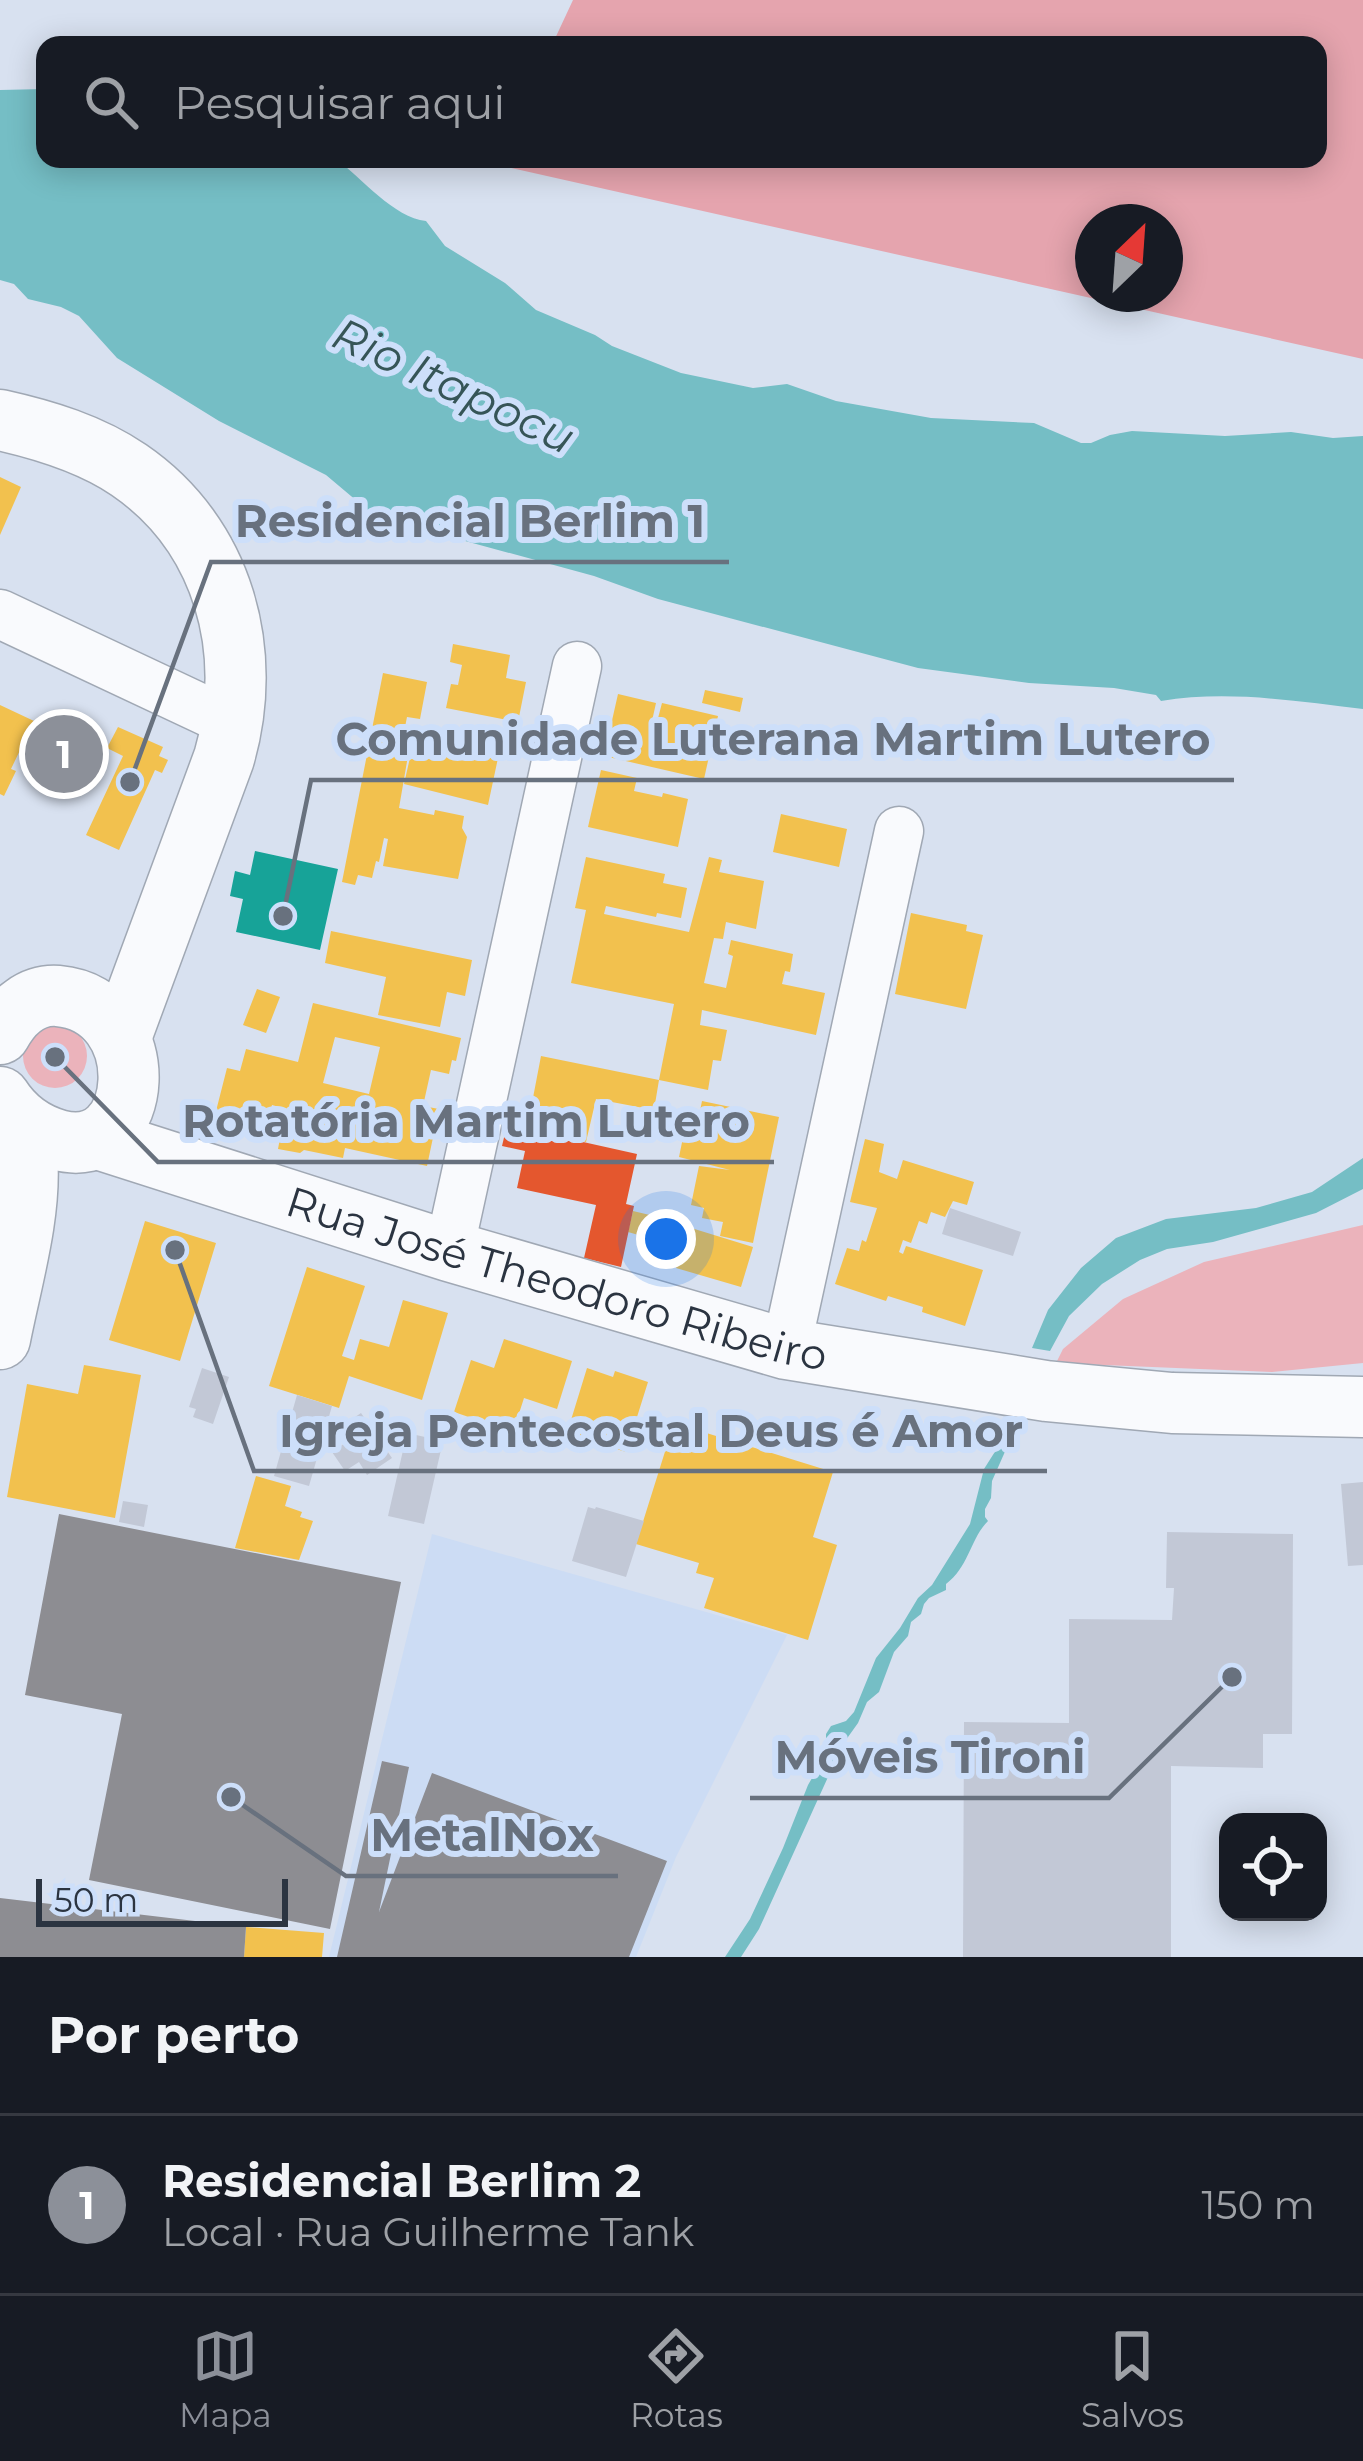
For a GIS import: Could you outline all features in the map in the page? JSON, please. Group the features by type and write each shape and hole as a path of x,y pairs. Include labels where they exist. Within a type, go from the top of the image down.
{"main road":[{"path":"0,421 39,429 96,451 132,472 182,518 212,567 236,648 234,724 125,1048"},
{"path":"0,1034 20,1007 49,996 66,997 84,1002 108,1019 125,1048 129,1084 119,1118 52,1168 24,1217"},
{"name":"Rua José Theodoro Ribeiro","path":"125,1048 171,1137 189,1155 227,1179"},
{"path":"0,1339 24,1217 27,1156 5,1104"},
{"name":"Rua José Theodoro Ribeiro","path":"5,1104 37,1133 68,1143 90,1140 227,1179 449,1251 786,1348 1031,1390 1172,1403 1363,1406"}],"street":[{"path":"0,614 234,724"},
{"path":"449,1251 577,666"},
{"path":"786,1348 898,831"}],"shaded area":[{"path":"573,0 1363,0 1363,359 1153,312 1183,312 1183,204 1075,204 1075,294 511,168 1327,168 1327,36 556,36"},
{"path":"55,1024 78,1033 87,1056 78,1079 55,1088 32,1079 23,1056 32,1033"},
{"path":"1363,1225 1363,1363 1272,1372 1056,1363 1063,1349 1123,1299 1204,1262"},
{"path":"432,1534 787,1635 676,1857 636,1957 329,1957"}],"water":[{"name":"Rio Itapocu","path":"36,89 36,168 347,168 390,205 426,221 445,246 505,283 536,310 681,373 753,388 787,384 836,401 931,418 1034,423 1081,443 1132,431 1363,436 1363,709 1237,697 1161,701 1156,695 1114,688 1029,683 918,668 381,518 326,475 219,421 117,358 79,316 28,299 14,284 0,280 0,90"},
{"path":"1363,1158 1363,1189 1316,1213 1213,1242 1167,1249 1140,1260 1102,1284 1069,1316 1050,1351 1032,1348 1048,1310 1081,1268 1116,1238 1166,1219 1256,1208 1312,1192"},
{"path":"1006,1418 1019,1420 992,1481 985,1509 988,1521 946,1590 929,1598 894,1652 879,1692 867,1702 843,1744 759,1929 741,1957 725,1957 750,1919 826,1754 826,1734 854,1712 876,1658 932,1585 970,1524 984,1469 1003,1439"}],"building: Moradias":[{"path":"0,477 21,487 0,535"},
{"path":"453,644 510,655 506,678 526,682 518,722 446,708 451,684 458,685 462,665 450,662"},
{"path":"383,673 427,682 420,719 407,717 402,742 410,744 399,808 464,816 462,828 467,837 458,879 383,866 388,839 384,838 372,878 358,875 355,885 342,882"},
{"path":"705,690 743,698 740,712 702,703"},
{"path":"618,694 656,703 652,721 657,722 662,703 718,716 704,779 604,756"},
{"path":"0,705 34,721 4,796 0,794"},
{"path":"39,717 107,750 89,790 20,758"},
{"path":"118,727 163,747 159,756 168,760 162,773 155,770 119,850 86,835 123,756 107,748"},
{"path":"414,740 498,758 488,805 404,784"},
{"path":"601,770 637,778 634,791 688,799 678,847 588,827"},
{"path":"781,814 847,829 839,867 773,852"},
{"path":"586,857 665,874 663,883 687,888 681,918 606,906 604,914 689,932 709,857 722,860 719,872 764,881 756,929 726,922 723,939 714,938 704,983 726,988 733,956 728,954 731,940 793,954 782,984 825,993 816,1035 702,1010 700,1025 727,1030 721,1061 713,1060 708,1090 659,1080 674,1004 571,983 586,910 575,908"},
{"path":"911,913 967,925 966,931 983,935 966,1009 895,994"},
{"path":"331,931 472,960 465,996 447,992 440,1027 378,1015 386,977 325,963"},
{"path":"257,989 280,997 266,1033 243,1025"},
{"path":"313,1003 461,1038 449,1074 431,1070 423,1106 439,1109 427,1166 345,1148 343,1158 278,1149 285,1111 290,1110 272,1105 266,1128 215,1115 227,1068 240,1071 246,1049 298,1062","holes":["335,1037 380,1047 369,1094 323,1083"]},
{"path":"541,1056 659,1080 654,1110 596,1099 586,1142 527,1129"},
{"path":"702,1101 779,1117 753,1243 720,1236 723,1222 702,1218 704,1208 691,1205 699,1166 730,1170 679,1157 687,1118 698,1121"},
{"path":"865,1139 884,1144 879,1172 897,1179 903,1160 974,1182 967,1205 953,1201 945,1217 931,1212 927,1224 919,1221 911,1243 903,1240 899,1252 903,1254 906,1246 983,1270 965,1326 922,1312 923,1307 835,1284 847,1248 859,1251 862,1240 866,1242 877,1208 850,1202"},
{"path":"633,1211 654,1216 649,1238 628,1232"},
{"path":"145,1221 216,1243 180,1361 109,1340"},
{"path":"688,1227 753,1247 741,1287 676,1268"},
{"path":"307,1267 365,1286 342,1356 354,1360 360,1339 389,1347 403,1300 448,1313 422,1400 349,1376 339,1408 269,1386"},
{"path":"504,1339 572,1361 557,1409 524,1398 513,1432 454,1412 471,1360 494,1368"},
{"path":"84,1365 141,1375 115,1518 7,1497 27,1384 78,1394"},
{"path":"587,1368 648,1382 626,1452 571,1435"},
{"path":"674,1423 833,1472 813,1537 837,1545 808,1640 704,1608 714,1578 696,1573 699,1563 636,1544"},
{"path":"256,1476 291,1486 285,1506 313,1521 299,1560 235,1548"},
{"path":"246,1927 324,1933 322,1957 244,1957"}],"building: Comércio":[{"path":"507,1125 637,1154 626,1204 634,1206 621,1267 584,1258 596,1205 517,1188 525,1151 502,1146"}],"building: Público":[{"path":"255,851 338,869 320,950 236,932 243,899 230,896 235,871 250,875"}],"building: Indústria":[{"path":"59,1514 401,1582 330,1929 89,1880 122,1714 25,1695"},
{"path":"382,1761 409,1767 379,1912 432,1773 667,1861 629,1957 337,1957"},
{"path":"0,1898 246,1927 244,1957 0,1957"}],"building: Outros":[{"path":"950,1208 1021,1232 1013,1256 942,1234"},
{"path":"202,1368 229,1377 213,1424 193,1417 196,1409 189,1407"},
{"path":"297,1395 332,1406 309,1486 274,1476"},
{"path":"361,1413 392,1458 367,1475 359,1462 345,1471 332,1452 345,1443 336,1430"},
{"path":"407,1433 443,1441 424,1524 388,1516"},
{"path":"1363,1482 1363,1565 1348,1566 1341,1484"},
{"path":"123,1501 148,1505 144,1527 119,1522"},
{"path":"588,1507 644,1521 626,1577 572,1561"},
{"path":"1167,1532 1293,1534 1292,1734 1263,1734 1263,1768 1171,1766 1171,1957 963,1957 964,1722 1069,1723 1069,1619 1172,1620 1174,1588 1166,1588"}],"place":[{"name":"Residencial Berlim 2","path":"64,754"},
{"name":"Residencial Berlim 1","path":"130,782"},
{"name":"Comunidade Luterana Martim Lutero","path":"283,916"},
{"name":"Rotatória Martim Lutero","path":"55,1057"},
{"name":"Igreja Pentecostal Deus é Amor","path":"175,1250"},
{"name":"Móveis Tironi","path":"1232,1677"},
{"name":"MetalNox","path":"231,1797"}]}
